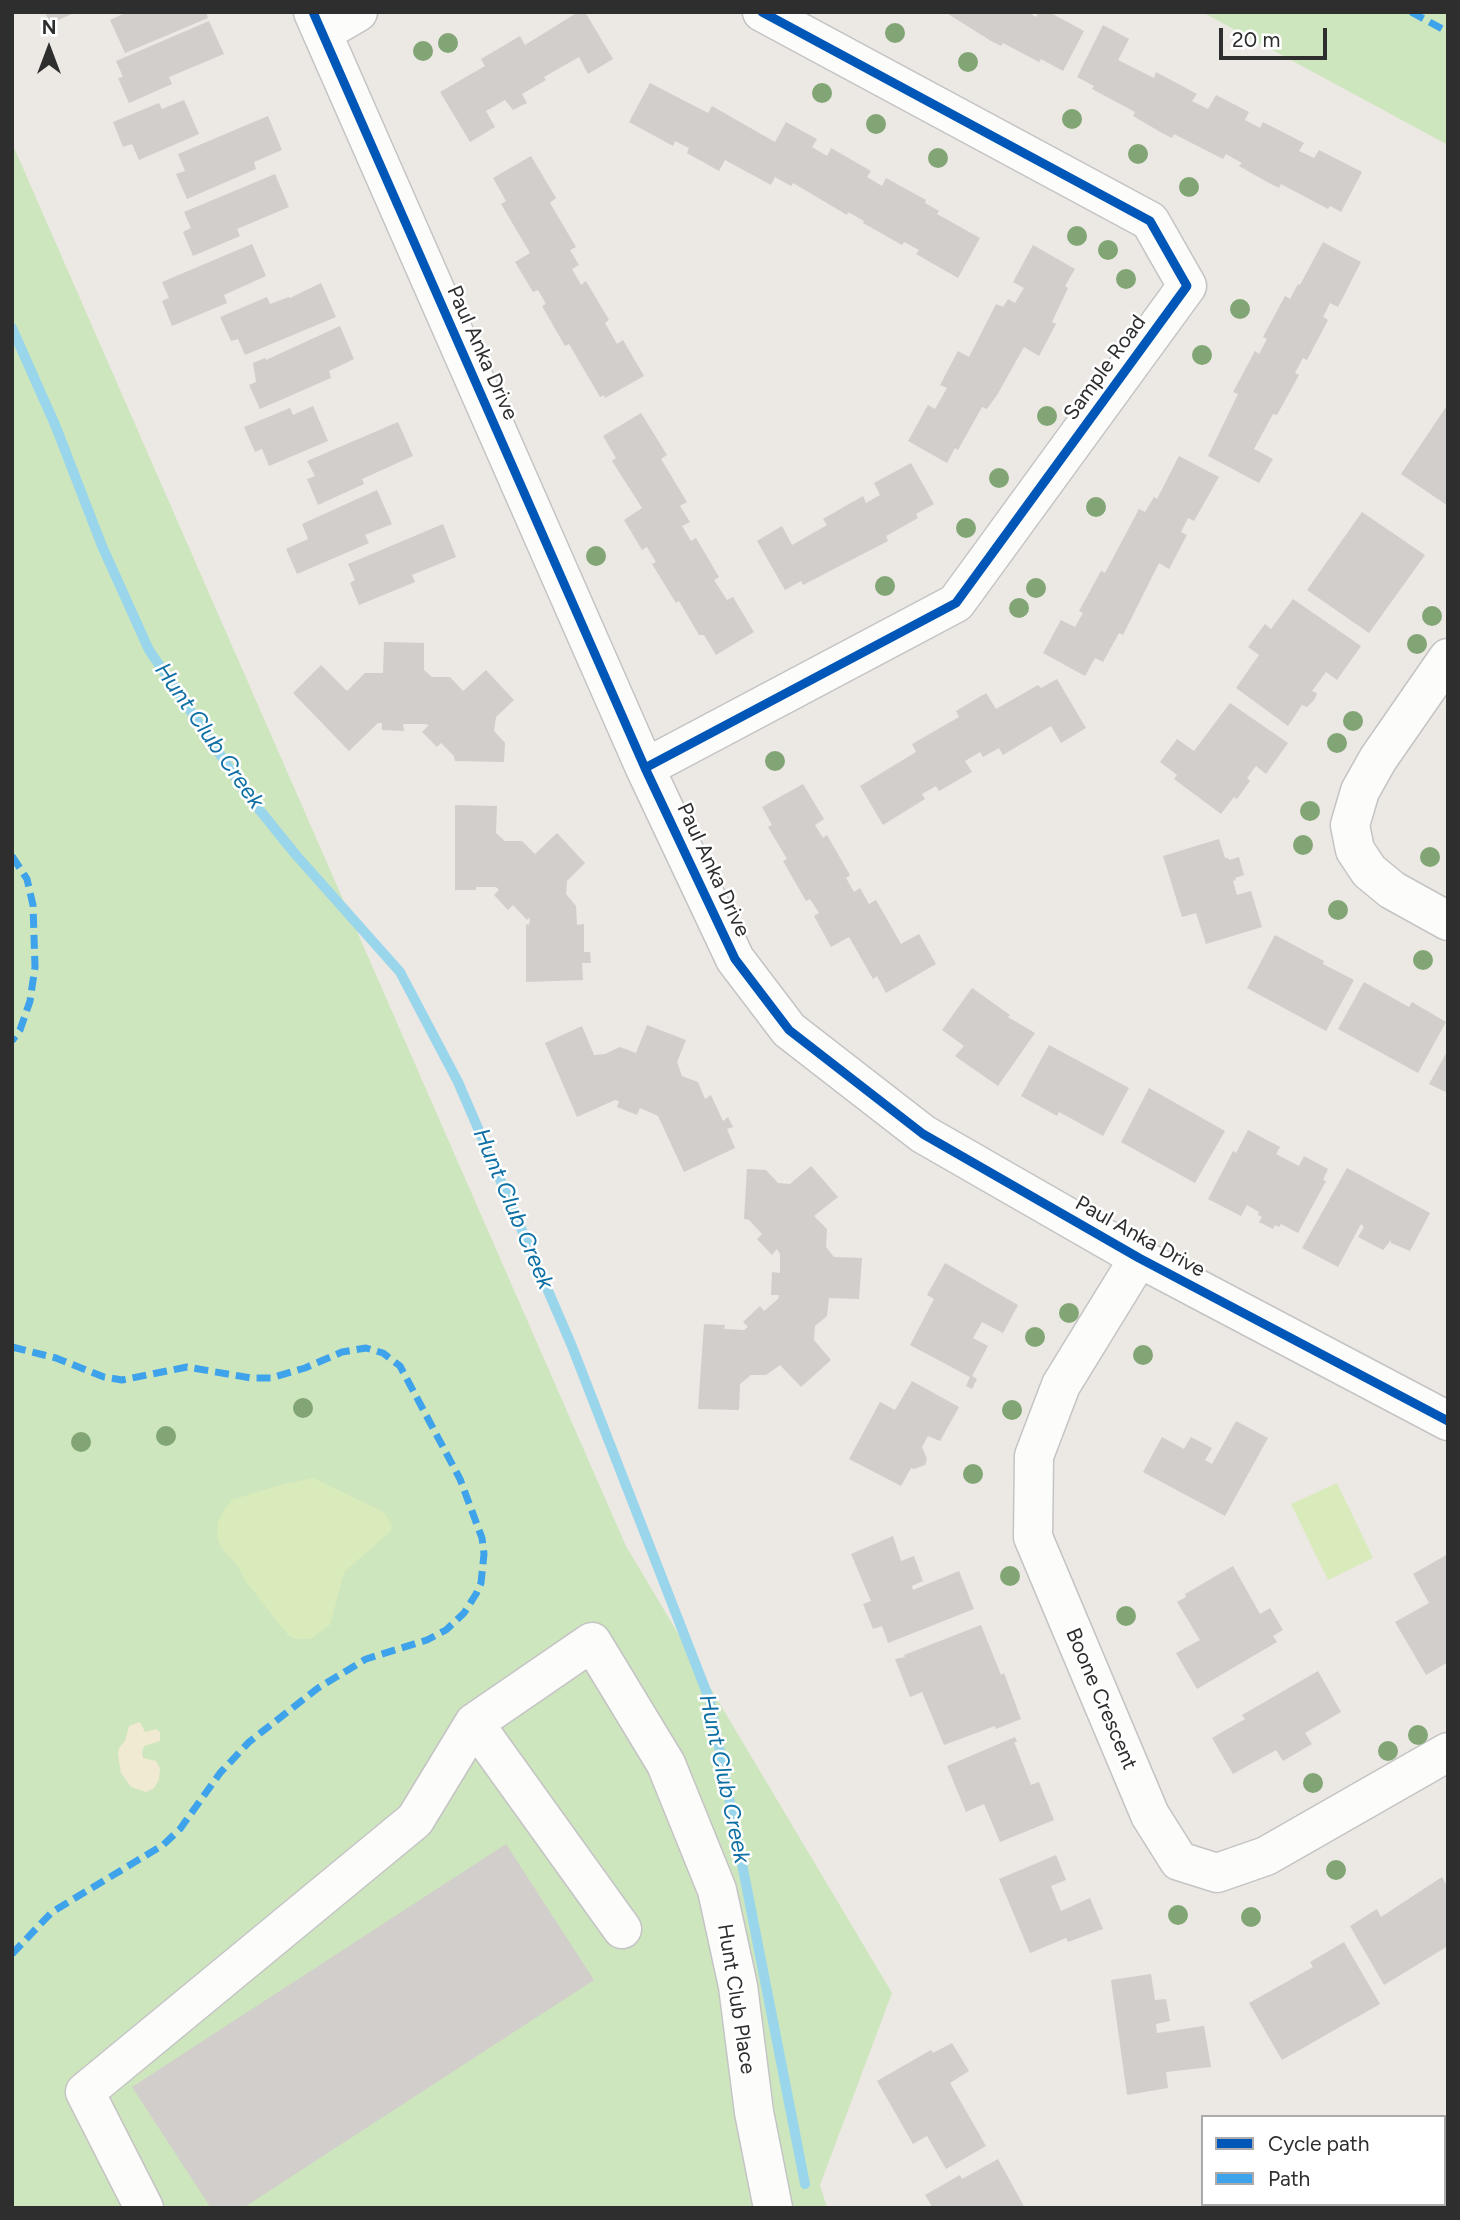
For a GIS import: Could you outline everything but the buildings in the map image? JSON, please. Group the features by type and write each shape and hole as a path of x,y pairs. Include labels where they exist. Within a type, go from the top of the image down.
{"street":[{"path":"318,22 358,12"},
{"name":"Sample Road","path":"645,768 956,603 1187,286 1150,221 762,12"},
{"name":"Paul Anka Drive","path":"318,22 645,768 735,959 789,1030 923,1134 1139,1258 1448,1421"},
{"path":"1448,658 1378,760 1360,791 1350,825 1356,850 1369,871 1392,890 1448,921"},
{"name":"Boone Crescent","path":"1139,1258 1061,1385 1034,1455 1033,1537 1150,1815 1179,1861 1217,1872 1266,1856 1448,1752"},
{"name":"Hunt Club Place","path":"474,1723 592,1642 666,1764 717,1890 738,1986 754,2112 774,2208"},
{"path":"144,2208 85,2092 415,1819 474,1723 622,1929"}],"green space":[{"path":"1202,12 1448,12 1448,145"},
{"path":"12,143 626,1546 892,1993 820,2185 827,2208 12,2208"},
{"path":"313,1478 384,1512 392,1525 390,1532 344,1572 330,1625 310,1639 296,1639 288,1635 246,1582 237,1565 222,1549 217,1537 218,1522 232,1500"},
{"path":"1337,1483 1373,1558 1328,1580 1291,1504"}],"sand":[{"path":"140,1722 145,1732 156,1729 160,1732 160,1741 144,1746 142,1752 143,1758 156,1761 160,1768 159,1780 154,1788 146,1792 131,1787 121,1773 118,1754 129,1726"}],"waterway":[{"name":"Hunt Club Creek","path":"12,328 56,427 102,546 149,650 249,797 296,855 400,972 458,1082 571,1344 710,1701 805,2184"}],"marked path":[{"path":"1411,12 1448,32"},
{"path":"12,856 27,879 33,905 35,967 30,1001 20,1030 12,1041"},
{"path":"12,1347 56,1358 104,1377 122,1380 187,1367 251,1378 271,1378 305,1368 342,1352 366,1348 383,1353 400,1366 460,1479 482,1538 484,1554 481,1583 476,1594 464,1613 446,1630 427,1640 366,1659 318,1688 249,1742 220,1773 180,1829 163,1845 52,1912 12,1954"}],"cycle path":[{"path":"313,12 645,768 735,959 789,1030 923,1134 1139,1258 1448,1421"},
{"path":"645,768 956,603 1187,286 1150,221 762,12"}]}
